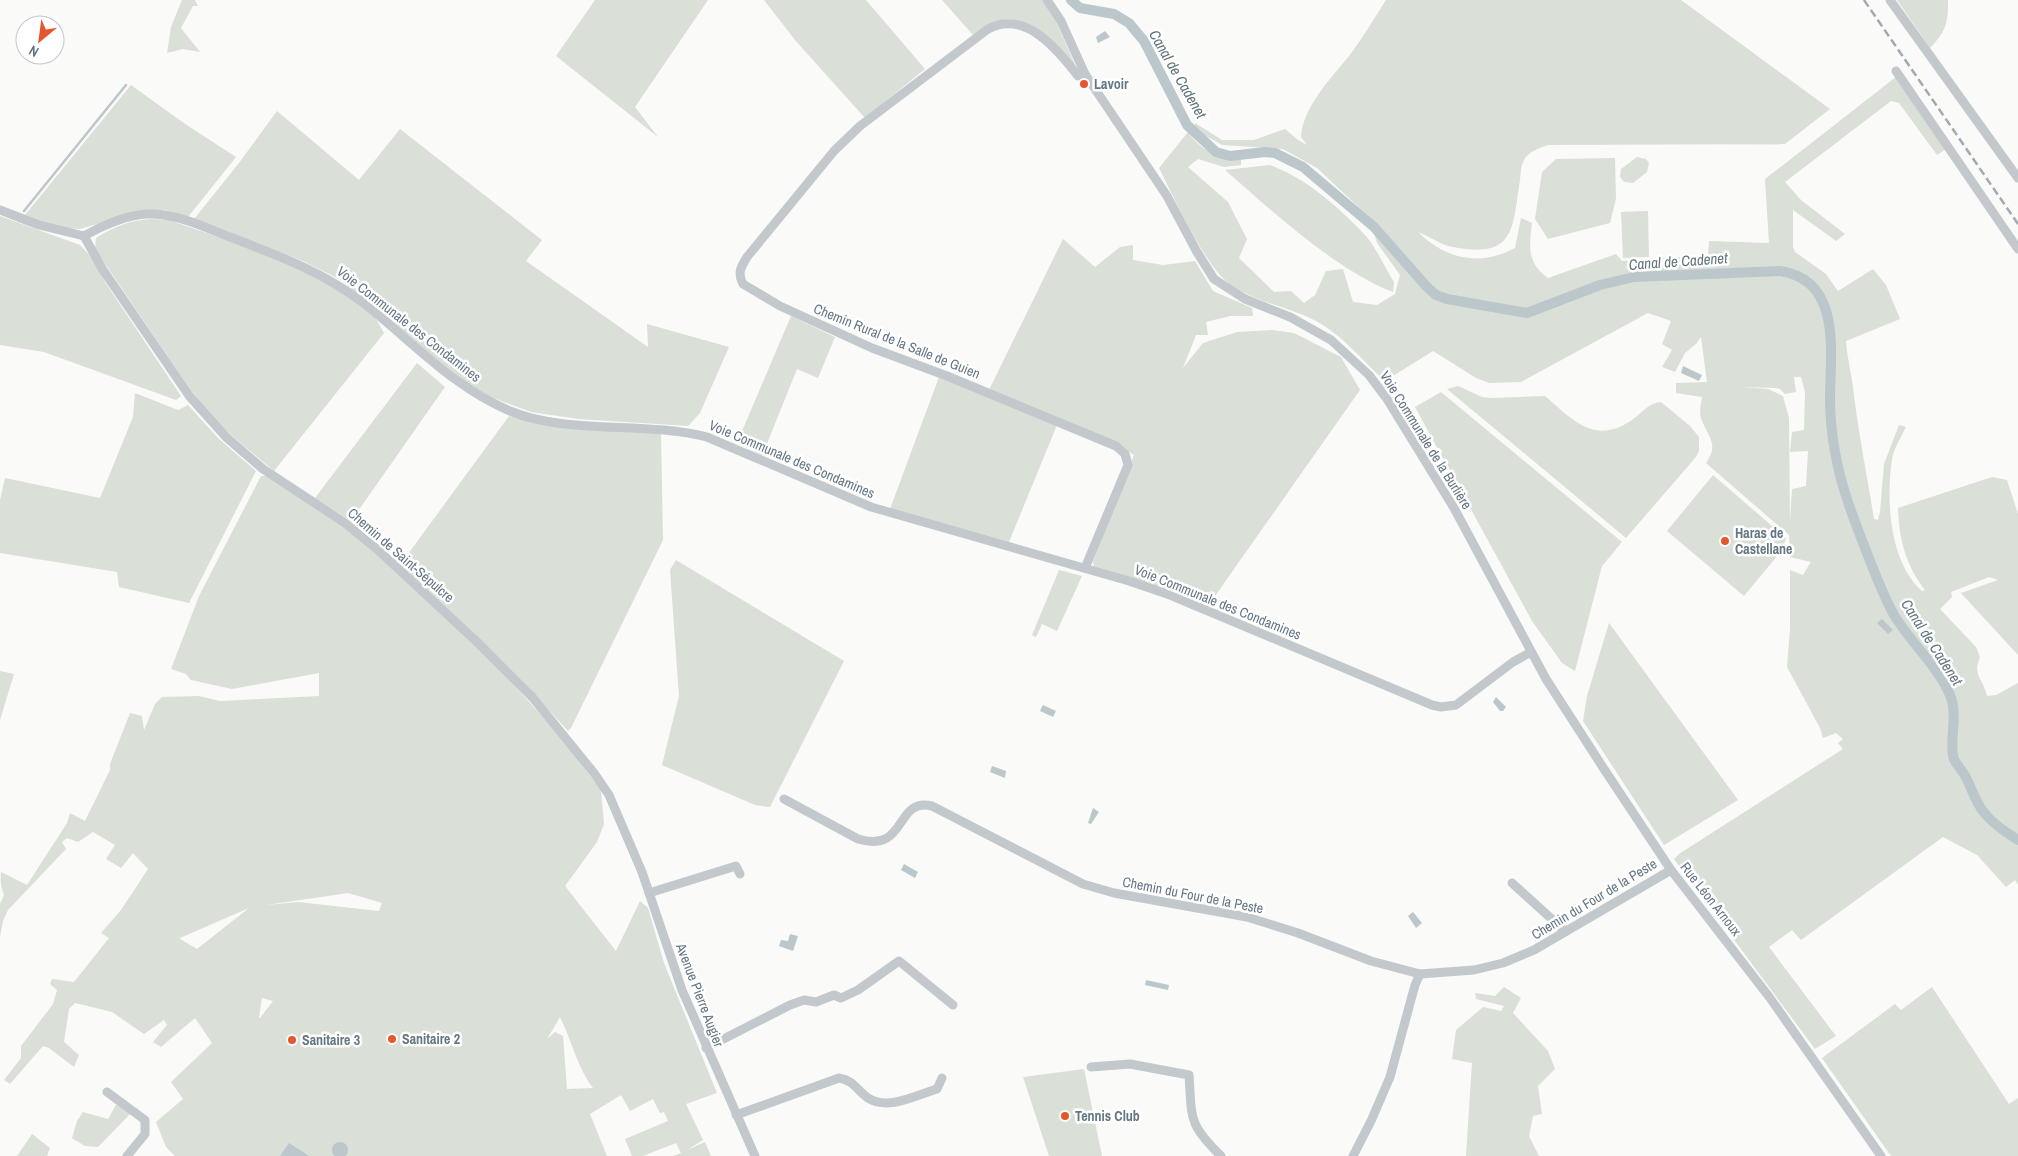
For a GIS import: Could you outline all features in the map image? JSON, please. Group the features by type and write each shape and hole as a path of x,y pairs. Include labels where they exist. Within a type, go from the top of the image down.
{"street":[{"name":"Voie Communale de la Burlière","path":"1047,0 1061,21 1085,74 1167,196 1214,279 1245,299 1290,317 1331,340 1369,375 1387,399 1449,500 1531,652"},
{"path":"1890,0 2018,178"},
{"name":"Chemin Rural de la Salle de Guien","path":"1085,74 1078,76 1055,46 1021,26 1004,23 988,29 868,120 841,143 747,257 740,269 739,278 743,284 805,318 872,348 947,376 1116,446 1125,454 1128,465 1086,568"},
{"path":"1896,71 2018,249"},
{"path":"0,210 39,225 84,236"},
{"name":"Voie Communale des Condamines","path":"84,236 103,226 145,214 178,217 320,274 362,302 456,381 511,411 532,418 564,423 681,430 707,437 839,495 872,507 1086,568 1170,595 1441,707 1462,702 1513,662 1531,652"},
{"name":"Chemin de Saint-Sépulcre","path":"84,236 103,270 190,398 226,438 263,468 345,523 378,550 483,648 532,698 581,755 609,795 628,841"},
{"name":"Rue Léon Arnoux","path":"1531,652 1570,717 1671,870 1770,998 1881,1156"},
{"name":"Chemin du Four de la Peste","path":"784,799 858,839 869,842 879,842 894,833 914,806 925,804 1083,884 1122,894 1247,917 1298,933 1371,961 1420,974 1474,970 1504,963 1534,950 1671,870"},
{"name":"Avenue Pierre Augier","path":"628,841 649,893 682,990 755,1156"},
{"path":"649,893 736,866 740,874"},
{"path":"1512,883 1565,931"},
{"path":"706,1048 790,1005 804,1000 816,1002 834,996 841,998 858,990 899,960 953,1005"},
{"path":"1353,1156 1372,1121 1390,1077 1414,985 1420,974"},
{"path":"1090,1067 1130,1064 1189,1075 1192,1122 1201,1137 1221,1156"},
{"path":"736,1115 839,1078 848,1079 868,1098 880,1104 937,1090 942,1078"},
{"path":"107,1092 144,1120 145,1134 127,1156"}],"shaded area":[{"path":"182,0 195,0 198,6 193,6 181,28 200,52 183,49 167,53 171,27"},
{"path":"595,0 708,0 635,107 658,137 556,56"},
{"path":"764,0 866,0 925,69 865,118 795,40"},
{"path":"942,0 1043,0 1056,21 1076,67 1051,40 1022,22 1010,19 996,21 974,36"},
{"path":"1386,0 1681,0 1830,109 1785,144 1548,145 1540,148 1528,155 1523,163 1512,226 1500,244 1474,250 1453,247 1418,232 1440,249 1451,254 1476,258 1489,257 1515,248 1521,218 1532,223 1531,254 1536,266 1548,278 1616,254 1622,261 1708,255 1709,241 1769,243 1765,179 1896,77 1946,149 1937,155 1899,103 1891,101 1785,182 1801,200 1845,234 1836,241 1793,210 1793,247 1795,252 1826,274 1838,291 1873,269 1886,285 1900,319 1846,341 1874,519 1878,520 1880,512 1884,464 1899,425 1906,427 1892,459 1890,511 1896,547 1911,578 1922,591 1925,590 1908,562 1905,552 1900,531 1898,508 1992,477 2007,480 2018,514 2018,655 1961,593 1998,580 1989,577 1951,592 1952,597 1940,609 1976,647 1980,657 1977,669 1987,696 1996,695 2018,683 2018,885 2015,880 2006,887 1977,855 1943,837 1801,940 1792,930 1769,947 1836,1036 1815,1049 1674,859 1843,749 1838,743 1843,739 1836,733 1823,738 1820,728 1787,667 1790,629 1790,570 1803,575 1811,562 1790,557 1789,535 1706,463 1712,450 1712,445 1700,415 1702,397 1676,393 1676,383 1707,382 1701,337 1685,353 1675,372 1662,367 1672,350 1662,344 1671,321 1648,313 1521,382 1489,383 1476,378 1433,351 1385,381 1335,333 1326,327 1305,316 1246,294 1225,280 1207,258 1198,243 1159,168 1188,132 1204,149 1218,155 1241,160 1241,165 1224,167 1198,159 1188,167 1228,202 1247,239 1239,258 1274,292 1291,291 1304,303 1315,295 1326,271 1343,269 1353,302 1377,305 1395,294 1400,275 1377,243 1369,217 1317,168 1283,149 1222,145 1194,129 1195,123 1222,140 1254,140 1285,129 1307,145 1301,137 1307,114 1320,92 1356,46","holes":["1794,377 1801,377 1805,392 1804,430 1792,432 1790,452 1808,451 1806,486 1792,489 1790,522 1789,418 1783,396 1768,389 1740,387 1775,388 1780,389 1785,394 1796,392"]},
{"path":"1897,0 1948,0 1945,27 1940,37 1930,48"},
{"path":"1105,31 1110,37 1098,43 1096,37"},
{"path":"131,85 188,126 236,157 188,217 165,210 145,210 80,229 59,228 25,215"},
{"path":"277,111 359,180 400,129 542,240 526,261 648,347 647,324 729,347 700,413 688,426 578,419 531,412 488,396 456,376 339,279 303,261 194,219 239,163"},
{"path":"1637,157 1646,159 1649,163 1647,172 1633,183 1624,182 1620,177 1621,169"},
{"path":"1615,158 1616,199 1610,223 1548,239 1535,219 1542,172 1556,159"},
{"path":"1270,165 1297,178 1322,195 1356,225 1374,247 1394,282 1393,292 1350,270 1327,255 1225,170"},
{"path":"1648,211 1649,257 1623,258 1621,212"},
{"path":"0,216 80,245 95,261 105,282 181,396 176,400 44,352 0,345"},
{"path":"151,219 169,220 249,248 306,272 356,301 375,319 384,333 274,471 218,424 194,395 95,249 96,238 109,231 129,223"},
{"path":"1063,239 1095,267 1120,247 1133,245 1133,260 1163,265 1195,261 1213,291 1252,308 1253,316 1230,316 1206,322 1208,335 1196,335 1183,368 1203,343 1237,332 1272,330 1294,333 1341,357 1360,390 1208,606 1169,591 1094,568 1093,561 1134,455 1117,444 989,390"},
{"path":"791,316 835,337 818,378 797,369 762,456 737,443"},
{"path":"417,363 445,387 351,521 315,498"},
{"path":"1683,366 1702,375 1699,381 1681,373"},
{"path":"939,377 1057,425 1009,542 890,509"},
{"path":"1458,386 1482,397 1545,396 1574,421 1595,430 1618,427 1632,420 1649,406 1661,402 1690,426 1699,437 1699,451 1696,457 1626,538 1447,389"},
{"path":"1441,392 1622,542 1602,566 1575,671 1562,663 1532,621 1415,407"},
{"path":"135,393 178,410 188,405 218,438 256,471 189,603 119,587 117,572 0,553 0,500 5,478 100,498 133,417"},
{"path":"509,416 537,423 661,434 663,540 568,731 518,677 400,565"},
{"path":"1713,475 1786,538 1782,550 1744,596 1667,531"},
{"path":"261,476 267,476 345,528 379,556 494,663 560,736 601,790 604,824 597,842 565,886 616,951 640,901 648,908 664,963 717,1093 686,1104 703,1140 687,1150 705,1142 711,1156 673,1156 681,1153 676,1143 643,1156 632,1156 625,1139 668,1121 664,1112 660,1113 653,1099 630,1111 621,1095 590,1114 607,1156 175,1156 166,1147 156,1122 183,1099 171,1082 212,1043 195,1018 161,1047 153,1042 167,1025 164,1020 144,1034 112,1012 75,1003 69,1009 64,1042 79,1055 74,1067 49,1048 43,1046 10,1084 4,1080 21,1058 21,1046 53,1004 57,990 50,984 52,979 74,982 109,938 101,933 121,910 148,869 133,853 121,868 106,859 115,845 93,832 78,842 67,838 62,842 66,849 8,910 3,921 0,937 0,904 4,895 1,884 1,872 27,885 67,823 70,813 85,821 110,770 110,764 130,713 142,716 144,730 155,704 162,697 199,696 220,701 319,696 319,673 232,689 191,680 186,674 171,669 199,596","holes":["348,893 382,903 379,911 298,902 266,905","249,908 197,949 180,938","262,998 273,1001 260,1018","560,1017 579,1063 593,1088 567,1089 563,1036 555,1032 547,1039"]},
{"path":"676,560 844,661 770,807 755,805 662,765 679,696 670,570"},
{"path":"1059,570 1082,576 1057,631 1042,624 1036,637 1032,635"},
{"path":"1882,619 1893,630 1888,634 1877,623"},
{"path":"1609,623 1738,800 1664,845 1583,721 1587,696"},
{"path":"0,671 14,674 0,720"},
{"path":"1496,697 1506,707 1503,711 1500,711 1493,702"},
{"path":"1043,705 1056,711 1053,717 1040,711"},
{"path":"992,766 1006,771 1005,778 990,772"},
{"path":"1093,808 1099,812 1091,824 1088,823"},
{"path":"904,864 918,872 915,878 901,870"},
{"path":"1413,912 1422,923 1416,928 1408,916"},
{"path":"790,934 798,936 793,951 779,946 781,940 788,941"},
{"path":"1146,980 1169,985 1168,990 1145,985"},
{"path":"1504,987 1521,998 1513,1013 1548,1051 1555,1069 1538,1086 1542,1114 1533,1116 1529,1136 1539,1156 1466,1156 1472,1063 1452,1059 1456,1030 1483,1007 1501,1011 1504,1006 1476,999 1475,993 1495,996"},
{"path":"1932,987 2009,1104 2018,1098 2018,1156 1891,1156 1822,1058 1895,1004 1901,1010"},
{"name":"Tennis Club","path":"1084,1069 1102,1156 1049,1156 1023,1077"},
{"path":"117,1103 131,1113 98,1147 85,1146 72,1138 77,1121 83,1112 108,1119"},
{"path":"32,1134 50,1148 47,1156 17,1156"},
{"path":"340,1142 346,1144 348,1150 346,1156 340,1158 334,1156 332,1150 334,1144"},
{"path":"289,1143 309,1156 280,1156"}],"waterway":[{"name":"Canal de Cadenet","path":"1071,0 1080,8 1114,14 1129,23 1144,41 1187,125 1216,152 1230,156 1265,152 1275,153 1303,167 1374,227 1436,295 1447,299 1527,313 1600,285 1634,277 1780,271 1800,277 1814,288 1824,304 1829,322 1832,433 1844,491 1853,516 1879,584 1894,615 1931,664 1950,695 1954,711 1952,752 1955,761 1986,816 2018,840"},
{"path":"24,211 126,85"}],"railway":[{"path":"1864,0 2018,224"}],"place":[{"name":"Lavoir","path":"1084,84"},
{"name":"Haras de Castellane","path":"1725,541"},
{"name":"Sanitaire 2","path":"392,1039"},
{"name":"Sanitaire 3","path":"292,1040"},
{"name":"Tennis Club","path":"1065,1116"}]}
